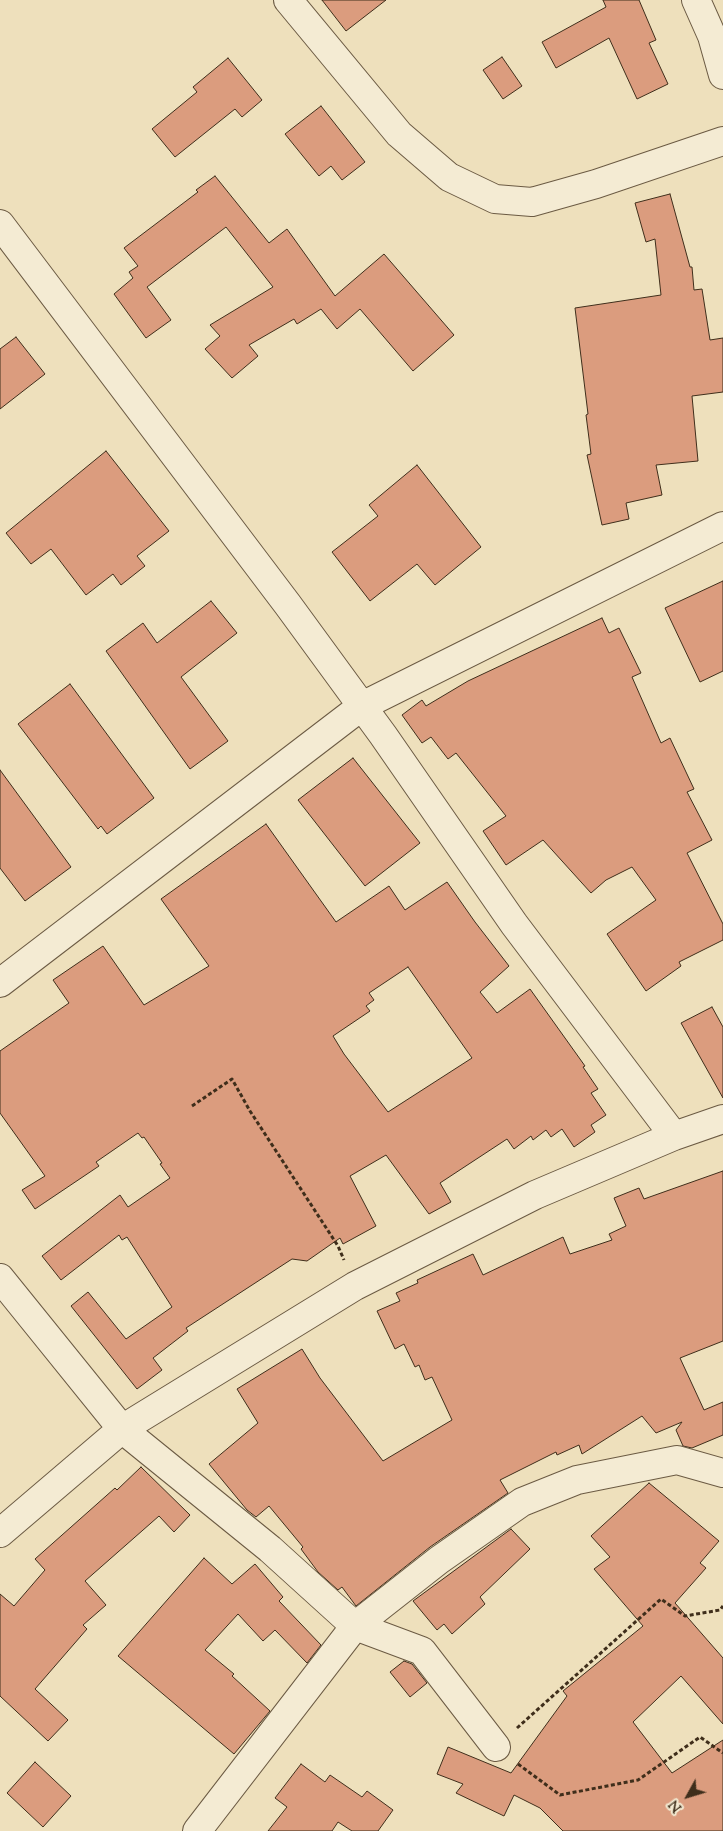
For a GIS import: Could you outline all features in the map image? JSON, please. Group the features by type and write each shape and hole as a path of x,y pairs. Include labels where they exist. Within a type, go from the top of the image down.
{"street":[{"path":"288,0 399,134 449,177 495,199 532,202 596,184 723,141"},
{"path":"696,0 712,36 723,75"},
{"path":"1,226 362,706 514,924 674,1136"},
{"path":"0,983 362,706 723,526"},
{"path":"0,1533 122,1429 355,1286 536,1195 674,1136 723,1119"},
{"path":"0,1278 122,1429 270,1549 355,1626 422,1651 496,1747"},
{"path":"208,1827 355,1626 438,1560 522,1502 578,1480 677,1460 723,1473"}],"path":[{"path":"192,1106 232,1079 250,1111 338,1246 355,1286"},
{"path":"723,1606 720,1610 685,1616 661,1599 496,1747 560,1795 638,1780 700,1737 723,1753"}],"building":[{"path":"322,0 386,0 346,31"},
{"path":"603,0 639,0 656,40 649,43 668,84 637,99 609,38 556,68 542,42 606,7"},
{"path":"502,57 522,86 503,99 483,70"},
{"path":"228,58 262,100 242,117 235,109 175,157 152,129 197,92 193,87"},
{"path":"321,106 365,162 342,180 331,166 319,176 285,134"},
{"path":"215,176 269,243 287,229 335,296 384,254 454,335 413,371 360,309 337,329 321,309 297,324 294,319 249,345 258,356 232,378 205,349 220,336 210,325 273,287 226,227 147,287 171,320 146,338 114,294 133,278 129,272 138,266 124,248 198,192 196,190"},
{"path":"670,194 690,267 692,267 694,290 702,289 710,340 723,338 723,392 692,396 698,461 656,465 662,495 626,503 629,519 602,525 587,455 591,454 586,415 588,414 575,308 661,295 655,239 646,242 635,203"},
{"path":"16,337 45,374 0,409 0,349"},
{"path":"106,451 169,531 137,556 145,566 121,585 113,574 86,595 51,549 31,564 6,533"},
{"path":"417,465 481,547 435,585 417,564 370,601 332,552 378,516 369,505"},
{"path":"723,581 723,671 700,682 665,608"},
{"path":"211,601 237,633 181,677 228,741 190,769 106,651 143,623 157,643"},
{"path":"602,618 609,633 619,628 641,673 632,677 661,743 670,738 694,789 687,792 712,840 687,853 723,924 723,940 679,962 681,966 646,991 607,934 656,900 632,867 606,880 591,893 543,840 506,865 483,831 506,816 456,753 448,759 431,737 422,743 402,715 422,700 426,706 468,681"},
{"path":"70,684 154,798 107,834 101,826 98,829 18,724"},
{"path":"353,758 420,843 365,886 298,800"},
{"path":"0,770 71,867 25,901 0,868"},
{"path":"266,824 336,922 389,886 405,910 447,882 509,966 480,992 497,1013 530,989 585,1066 583,1067 598,1089 591,1093 606,1115 591,1125 595,1132 574,1147 562,1129 551,1137 546,1130 533,1140 531,1136 514,1149 507,1139 440,1183 451,1202 429,1214 386,1155 350,1176 376,1226 343,1244 340,1238 307,1261 292,1259 186,1328 188,1331 153,1358 162,1370 137,1389 71,1306 88,1292 126,1339 172,1307 127,1237 122,1240 119,1235 61,1280 42,1256 120,1195 128,1207 170,1178 144,1137 142,1138 138,1133 96,1162 99,1166 35,1209 22,1190 45,1176 0,1113 0,1051 69,1003 53,980 103,946 144,1005 209,966 161,899","holes":["408,967 472,1058 388,1112 344,1054 333,1036 370,1011 366,1006 374,1000 369,993"]},
{"path":"712,1007 723,1027 723,1098 681,1023"},
{"path":"723,1171 723,1341 680,1358 704,1410 723,1402 723,1435 692,1448 683,1446 676,1430 682,1422 656,1433 642,1416 582,1454 579,1445 557,1455 556,1452 500,1480 508,1493 430,1547 356,1606 342,1587 338,1590 318,1572 301,1549 303,1547 269,1506 256,1517 247,1510 209,1464 258,1423 237,1389 302,1349 320,1378 383,1461 452,1420 432,1377 425,1380 419,1365 415,1367 404,1344 395,1349 377,1311 400,1301 396,1293 418,1283 417,1280 473,1254 483,1275 563,1237 570,1254 612,1240 609,1234 626,1226 614,1198 639,1188 644,1199"},
{"path":"141,1467 190,1515 174,1532 159,1516 85,1581 106,1605 83,1625 87,1629 35,1689 68,1720 48,1741 0,1696 0,1594 14,1606 45,1570 35,1559 115,1488 117,1490"},
{"path":"649,1483 719,1541 700,1563 706,1568 675,1603 723,1658 723,1724 681,1676 633,1722 672,1773 723,1740 723,1831 563,1831 540,1808 514,1795 504,1816 456,1793 463,1784 437,1774 448,1747 511,1773 567,1696 563,1691 643,1626 594,1569 610,1557 591,1536"},
{"path":"511,1529 530,1549 480,1597 485,1604 452,1634 444,1624 437,1630 413,1601"},
{"path":"204,1558 232,1584 255,1564 283,1597 279,1601 321,1645 307,1663 275,1630 263,1641 238,1614 205,1650 234,1674 232,1676 270,1711 234,1754 118,1656"},
{"path":"404,1661 412,1664 427,1683 410,1697 390,1672"},
{"path":"35,1762 71,1796 43,1827 7,1793"},
{"path":"301,1764 325,1782 330,1775 362,1797 367,1791 393,1810 378,1831 352,1831 338,1822 332,1831 268,1831 287,1807 275,1798"}]}
